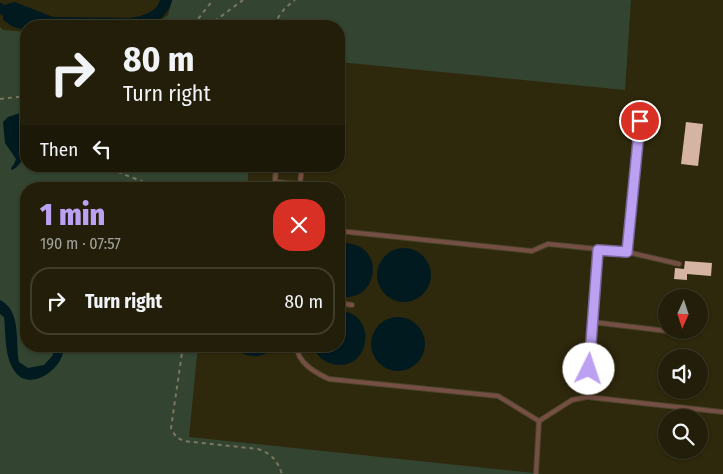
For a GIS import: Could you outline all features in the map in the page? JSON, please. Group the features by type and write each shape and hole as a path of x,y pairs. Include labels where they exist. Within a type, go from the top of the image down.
{"lane":[{"path":"627,252 640,121"},
{"path":"345,232 532,251 548,244 627,252 679,264"},
{"path":"587,397 598,250"},
{"path":"345,304 352,305"},
{"path":"592,322 658,330"},
{"path":"298,352 313,372 329,379 498,396 539,421"},
{"path":"539,421 572,400 587,397 723,412"},
{"path":"536,474 539,421"}],"path":[{"path":"198,20 213,0"},
{"path":"216,20 243,0"},
{"path":"277,20 285,8 295,0"},
{"path":"0,99 20,97"},
{"path":"118,172 143,182"},
{"path":"182,352 171,428 176,437 184,441 258,449 268,453 276,460 282,474"}],"green space":[{"path":"172,0 631,0 625,90 345,63 345,20 161,20 168,15"},
{"path":"0,27 3,30 20,31 20,172 248,172 248,182 20,182 20,352 197,352 189,437 543,474 0,474"}],"water":[{"path":"160,0 172,0 167,11 159,20 20,20 20,29 13,27 3,20 3,16 0,14 0,2 4,5 15,2 53,17 130,18 152,11"},
{"path":"20,113 20,163 12,170 11,168 16,159 5,143 3,122 8,117"},
{"path":"345,243 358,246 367,253 372,263 373,273 369,283 362,292 352,296 345,296"},
{"path":"399,248 409,248 419,252 427,260 431,275 427,290 419,298 409,302 399,302 389,298 381,290 377,280 377,270 381,260 389,252"},
{"path":"0,300 7,305 15,319 19,362 28,368 44,365 53,355 53,352 63,352 53,370 37,379 29,380 22,378 16,373 9,360 4,317 0,314"},
{"path":"345,312 352,314 360,321 365,331 365,341 362,351 356,360 346,364 333,364 326,362 316,352 345,352"},
{"path":"393,317 403,317 413,321 421,329 425,344 421,359 413,367 403,371 393,371 383,367 375,359 371,349 371,339 375,329 383,321"},
{"path":"241,352 268,352 260,356"}],"building":[{"path":"686,122 703,124 698,166 681,164"},
{"path":"685,261 712,263 711,276 687,274 687,280 674,279 675,268 684,269"}],"route":[{"path":"589,369 598,250 627,252 640,121"}]}
